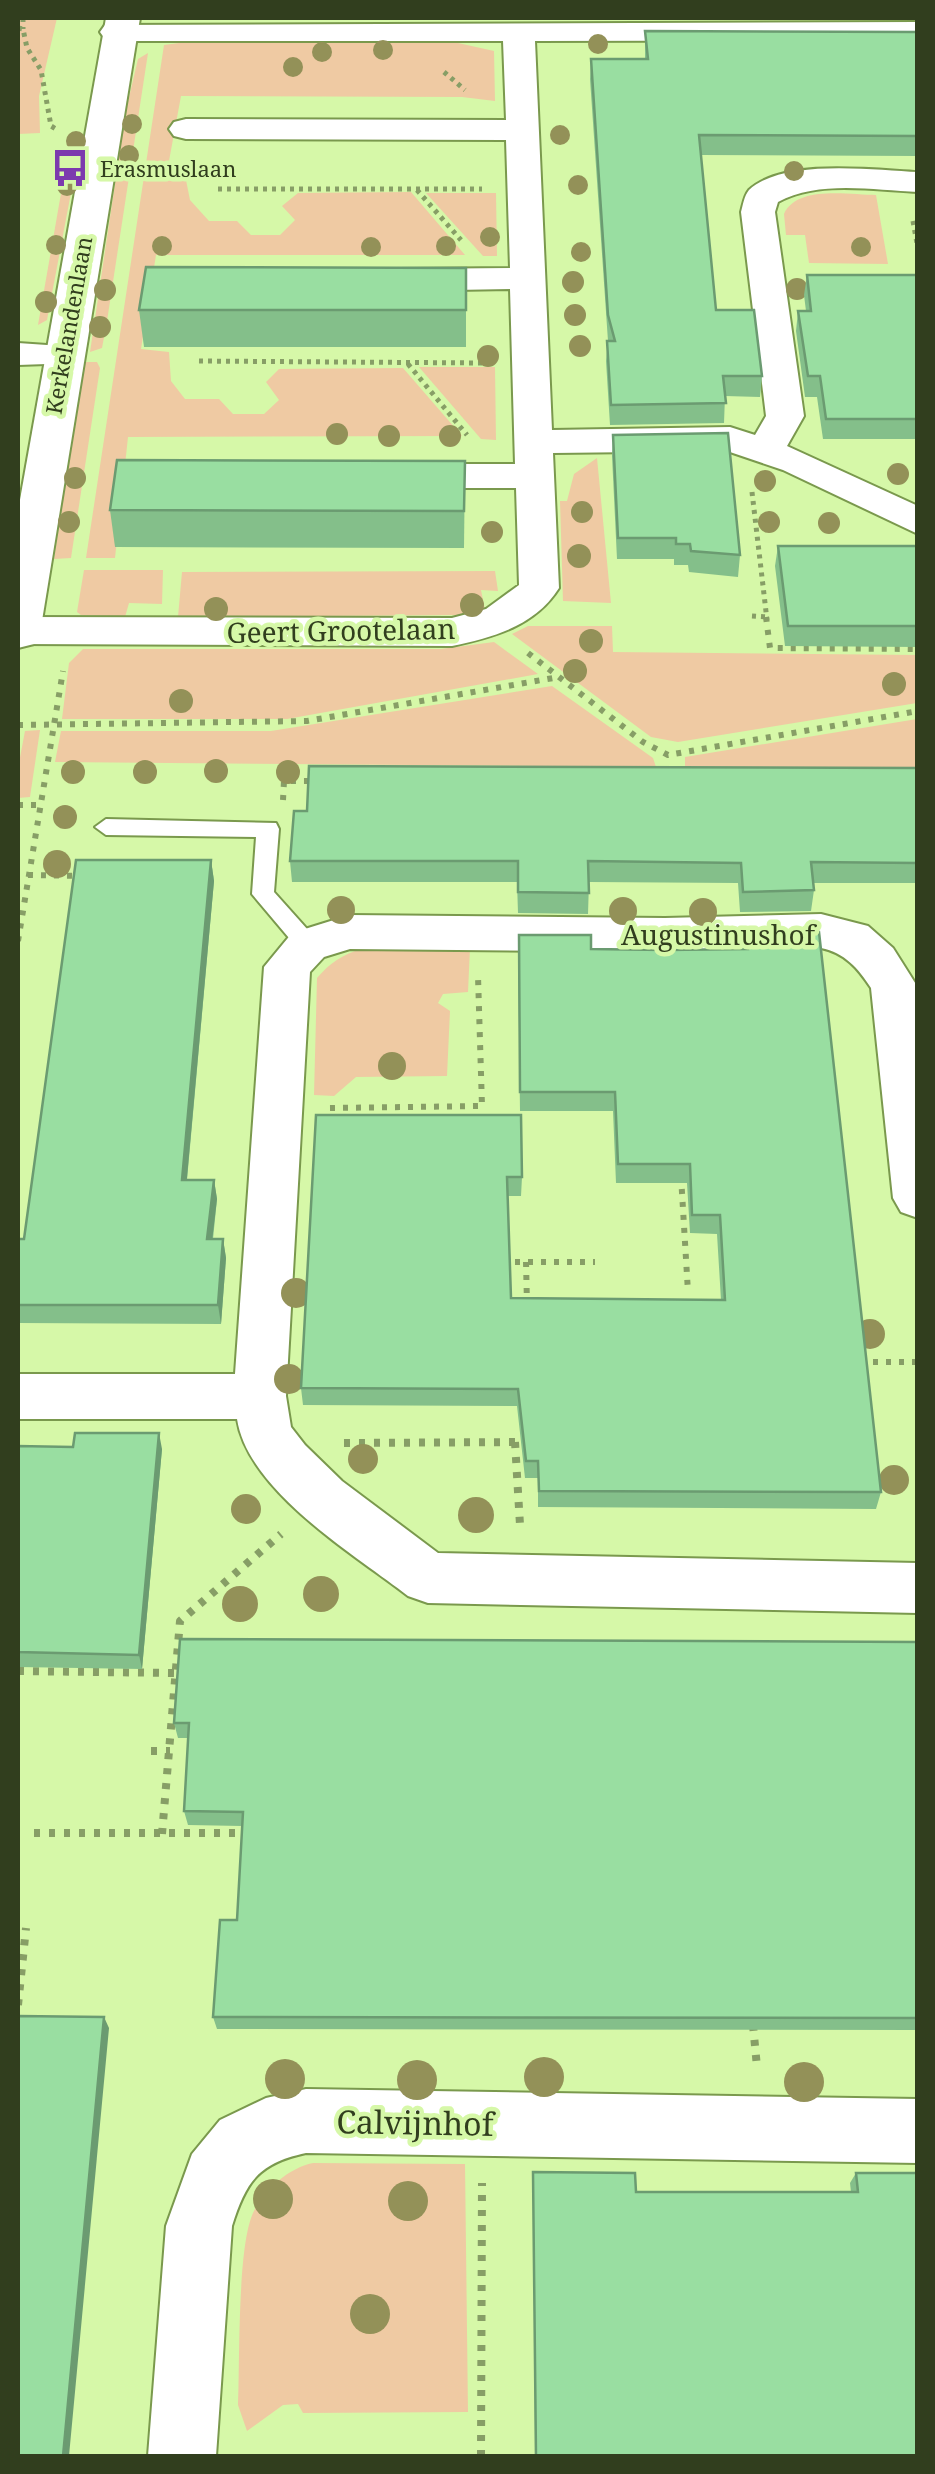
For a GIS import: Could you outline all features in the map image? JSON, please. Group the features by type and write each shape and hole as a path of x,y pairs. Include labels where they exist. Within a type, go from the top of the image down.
{"street":[{"path":"120,27 366,26 403,34 698,25 914,26"},
{"name":"Kerkelandenlaan","path":"18,632 120,27"},
{"name":"Geert Grootelaan","path":"18,632 452,632 491,625 522,608 539,588 526,189 505,130 519,32"},
{"path":"186,130 505,130"},
{"path":"766,448 784,416 758,212 762,198 772,190 810,181 918,182"},
{"path":"364,280 529,278"},
{"path":"18,354 62,355"},
{"path":"362,476 479,476 535,459 730,439 766,448 918,522"},
{"name":"Augustinushof","path":"308,945 350,932 666,935 821,931 852,938 877,960 894,986 918,1198"},
{"path":"308,945 287,967 279,1108 266,1420 286,1462 323,1498 428,1578 918,1588"},
{"path":"18,1397 266,1420"},
{"name":"Calvijnhof","path":"182,2456 199,2226 215,2177 243,2143 266,2130 306,2120 918,2131"}],"lane":[{"path":"106,827 268,828 263,894 308,945"}],"path":[{"path":"23,18 20,29 41,70 51,126 66,134"},
{"path":"403,34 505,130"},
{"path":"218,188 526,189"},
{"path":"416,189 474,254 478,279"},
{"path":"199,361 532,364"},
{"path":"407,363 477,448 479,476"},
{"path":"766,448 748,462 770,648 918,649"},
{"path":"752,616 767,617"},
{"path":"491,625 642,742 668,755 918,711"},
{"path":"18,725 308,721 559,677"},
{"path":"668,755 669,769"},
{"path":"268,828 281,828 284,781 322,781"},
{"path":"18,805 40,805 18,941"},
{"path":"28,875 94,876"},
{"path":"72,896 75,876"},
{"path":"279,1108 482,1106 477,933"},
{"path":"681,1174 688,1292"},
{"path":"486,1262 595,1262"},
{"path":"526,1262 527,1312"},
{"path":"840,1362 918,1362"},
{"path":"266,1420 531,1442"},
{"path":"515,1442 522,1580"},
{"path":"162,1834 180,1621 323,1498"},
{"path":"18,1671 177,1673"},
{"path":"152,1751 170,1751"},
{"path":"34,1832 252,1834"},
{"path":"18,2004 26,1928"},
{"path":"752,2010 761,2127"},
{"path":"481,2456 482,2124"}],"shaded area":[{"path":"18,18 57,18 39,96 40,133 18,134"},
{"path":"194,41 449,41 494,51 495,101 462,97 181,96 166,177 186,180 190,200 209,221 237,221 251,235 280,235 295,220 282,206 298,193 411,192 465,255 156,255 141,349 169,352 171,381 185,399 219,399 233,414 264,414 279,400 266,382 279,369 403,368 462,436 128,437 115,558 86,558 164,45"},
{"path":"148,53 102,348 90,352 126,110 138,59"},
{"path":"63,182 73,182 47,320 38,325"},
{"path":"426,193 496,193 497,256 483,256"},
{"path":"825,194 876,195 888,264 809,263 805,235 786,235 784,214 800,199"},
{"path":"84,362 97,362 100,368 71,558 54,559"},
{"path":"419,367 495,367 496,440 481,439"},
{"path":"597,458 611,603 563,601 560,501 567,501 574,474"},
{"path":"84,570 163,570 162,604 129,603 125,617 81,615 77,612"},
{"path":"495,571 498,591 481,590 485,610 459,615 178,617 182,572"},
{"path":"528,626 612,626 613,652 917,655 917,703 678,742 651,737 512,634"},
{"path":"494,642 538,674 287,719 62,719 69,663 83,649 441,649"},
{"path":"552,686 653,758 656,767 55,762 61,731 271,731"},
{"path":"917,719 917,769 685,767 685,757"},
{"path":"40,730 30,797 18,798 18,768 25,731"},
{"path":"470,948 468,992 443,994 438,1003 450,1011 447,1076 356,1077 334,1096 314,1095 317,978 327,968 362,949"},
{"path":"313,2163 465,2164 468,2412 303,2413 298,2404 283,2405 247,2431 238,2405 242,2275 249,2227 254,2211 272,2187 295,2169"}],"building":[{"path":"645,31 918,32 918,136 699,135 716,310 754,310 762,376 723,376 726,403 611,405 607,341 615,341 608,315 591,59 648,59"},
{"path":"146,267 466,268 466,310 139,310"},
{"path":"807,275 918,275 918,419 826,419 820,376 808,376 798,311 811,311"},
{"path":"728,433 740,555 691,551 690,544 676,544 676,538 618,538 613,435"},
{"path":"117,460 465,461 464,511 110,510"},
{"path":"778,546 918,546 918,626 788,626"},
{"path":"309,766 918,768 918,863 811,862 814,890 743,892 741,863 588,861 589,893 518,892 518,861 290,861 294,811 307,811"},
{"path":"76,860 211,860 182,1180 214,1180 207,1239 223,1239 218,1305 18,1305 18,1239 24,1239"},
{"path":"819,932 881,1492 539,1491 538,1461 526,1461 518,1389 301,1388 316,1115 521,1115 522,1177 507,1177 511,1298 725,1300 720,1215 692,1215 690,1164 618,1164 615,1092 520,1092 519,935 591,935 591,949 665,950 748,949 747,934"},
{"path":"75,1433 159,1433 139,1655 18,1652 18,1446 73,1447"},
{"path":"180,1639 918,1642 918,2018 213,2017 220,1920 237,1920 243,1812 184,1811 189,1723 174,1723"},
{"path":"18,2016 104,2017 63,2456 18,2456"},
{"path":"533,2172 635,2173 636,2192 858,2192 856,2173 918,2173 918,2456 536,2456"}],"place":[{"name":"Erasmuslaan","path":"70,168"}]}
